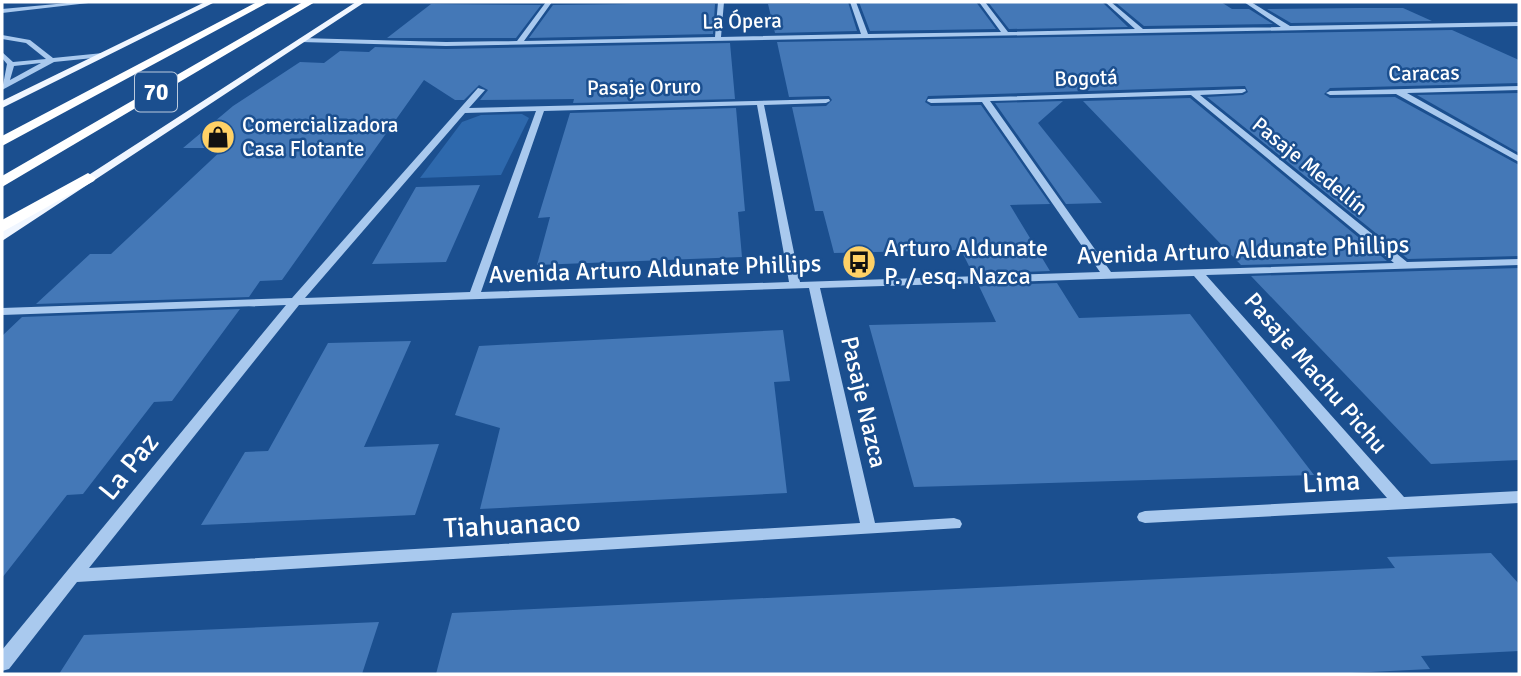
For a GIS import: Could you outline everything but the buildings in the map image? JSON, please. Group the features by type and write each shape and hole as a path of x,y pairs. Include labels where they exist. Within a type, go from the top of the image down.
{"highway":[{"path":"242,13 254,2"},
{"name":"70","path":"2,142 264,2"},
{"name":"70","path":"2,182 310,2"},
{"path":"2,227 88,178"}],"main road":[{"path":"2,106 211,2"},
{"path":"2,237 88,178 361,2"}],"street":[{"path":"2,11 94,2"},
{"path":"519,43 549,2"},
{"path":"718,39 722,2"},
{"path":"853,2 865,36"},
{"path":"982,2 1006,34"},
{"path":"1108,2 1141,31"},
{"path":"1247,2 1288,28"},
{"name":"La Ópera","path":"301,40 418,44 519,43 1519,24"},
{"path":"2,37 28,41 52,60"},
{"path":"2,54 11,64"},
{"path":"11,64 103,55"},
{"path":"3,88 52,60"},
{"path":"3,88 11,64"},
{"name":"Caracas","path":"1330,93 1519,88"},
{"path":"295,302 481,90"},
{"name":"Bogotá","path":"931,100 1242,91"},
{"path":"1397,91 1519,159"},
{"name":"Pasaje Medellín","path":"1192,93 1405,266"},
{"path":"984,99 1108,275"},
{"name":"Pasaje Oruro","path":"462,111 826,101"},
{"path":"760,103 795,285"},
{"path":"474,296 541,108"},
{"name":"Avenida Arturo Aldunate Phillips","path":"2,311 1519,262"},
{"name":"Pasaje Machu Pichu","path":"1198,273 1400,503"},
{"name":"Pasaje Nazca","path":"814,285 869,529"},
{"name":"La Paz","path":"2,663 295,302"},
{"name":"Lima","path":"1145,517 1519,497"},
{"name":"Tiahuanaco","path":"72,576 954,524"}],"shaded area":[{"path":"522,114 529,118 501,175 420,178 462,122 481,115"}],"place":[{"name":"Comercializadora Casa Flotante","path":"218,137"},
{"name":"Arturo Aldunate P. / esq. Nazca","path":"859,262"}]}
